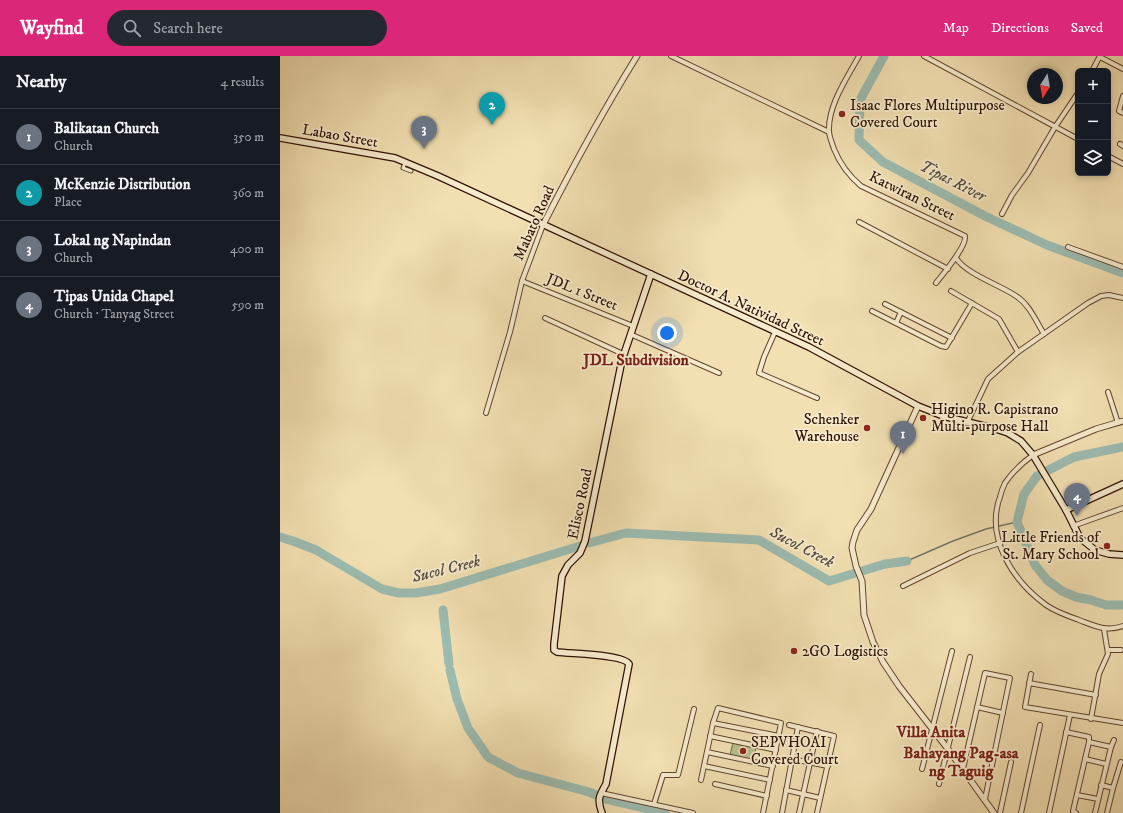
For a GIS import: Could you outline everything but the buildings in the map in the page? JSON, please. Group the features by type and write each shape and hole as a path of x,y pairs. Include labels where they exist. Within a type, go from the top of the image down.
{"main road":[{"name":"Labao Street","path":"280,138 395,158"},
{"name":"Doctor A. Natividad Street","path":"395,158 434,174 808,347 918,406 942,416 996,429 1008,434 1020,441 1033,455 1048,478 1080,538 1095,550 1109,554 1123,555"},
{"name":"Elisco Road","path":"600,795 607,778 629,664 626,660 609,657 557,652 554,650 554,644 562,576 568,566 580,553 585,541 623,354 651,274"},
{"path":"1066,510 1123,484"},
{"path":"600,795 598,804 602,813"}],"street":[{"name":"Mabato Road","path":"486,413 510,332 522,282 543,225 606,108 637,56"},
{"path":"671,56 829,132"},
{"name":"Katwiran Street","path":"859,56 836,99 829,124 829,132 838,160 850,177 861,186 962,234 966,238 956,258"},
{"path":"924,56 1075,137"},
{"path":"1094,68 1100,57 1123,69"},
{"path":"1123,96 1119,110 1123,113"},
{"path":"1002,214 1012,194 1028,173 1055,126 1075,97"},
{"path":"1111,158 1123,164"},
{"path":"405,162 403,168 411,172"},
{"path":"859,222 948,269"},
{"path":"1068,247 1123,267"},
{"path":"936,283 956,258 963,267 1018,296 1028,307 1044,334"},
{"name":"JDL 1 Street","path":"522,282 633,326"},
{"path":"951,292 997,317 1001,321 1018,352"},
{"path":"967,423 988,379 1018,352 1088,303 1101,296 1109,295 1123,298"},
{"path":"872,311 944,347 948,346 972,303"},
{"path":"885,304 952,338"},
{"path":"896,323 901,312"},
{"path":"545,318 623,354"},
{"path":"775,332 764,357 760,373 817,398"},
{"path":"630,334 719,374"},
{"path":"1108,392 1121,422 1096,429 1033,455 1016,469 1004,484 996,506 996,530 1010,568 1022,584 1046,604 1069,616 1104,628 1109,629 1123,626"},
{"path":"918,406 873,504 857,530 852,548 860,577 864,615 872,642 883,662 895,680 963,768 994,813"},
{"path":"1073,526 1123,508"},
{"path":"903,586 970,553 1000,544"},
{"path":"1091,719 1096,695 1098,674 1108,654 1104,628"},
{"path":"1108,650 1121,650"},
{"path":"922,769 952,651"},
{"path":"939,784 970,657"},
{"path":"963,768 985,673 1010,678 984,799"},
{"path":"1031,674 1025,707 1123,724"},
{"path":"1029,683 1096,695"},
{"path":"977,707 1003,714"},
{"path":"701,780 713,723 719,708 781,723 763,813"},
{"path":"654,804 663,775 678,776 694,709"},
{"path":"1049,813 1070,715"},
{"path":"713,723 779,736"},
{"path":"789,725 834,735 817,813"},
{"path":"1021,813 1040,725"},
{"path":"782,813 798,727"},
{"path":"799,813 817,731"},
{"path":"1066,732 1089,737 1073,811 1076,813"},
{"path":"710,736 776,750"},
{"path":"1095,813 1106,764 1114,740"},
{"path":"1089,742 1104,744 1111,747"},
{"path":"707,752 773,766"},
{"path":"792,759 828,766"},
{"path":"1085,759 1106,764"},
{"path":"1000,813 1011,762"},
{"path":"1107,813 1117,771 1121,762"},
{"path":"704,766 770,780"},
{"path":"1117,771 1123,773"},
{"path":"715,784 767,796"},
{"path":"1101,785 1113,788"},
{"path":"786,790 820,798"},
{"path":"1077,794 1098,798"},
{"path":"600,795 654,804 693,813"}],"green space":[{"name":"SEPVHOAI Covered Court","path":"733,743 756,748 753,760 730,755"}],"waterway":[{"name":"Tipas River","path":"884,56 860,100 859,140 883,162 985,216 1047,245 1123,273"},
{"name":"Sucol Creek","path":"1123,447 1074,457 1037,476 1024,494 1017,522 1035,565 1047,580 1062,591 1076,597 1106,605 1123,605"},
{"name":"Sucol Creek","path":"907,561 953,541 986,529 1017,522"},
{"name":"Sucol Creek","path":"589,543 626,533 759,540 829,581 885,564 907,561"},
{"name":"Sucol Creek","path":"280,537 316,550 382,589 399,593 416,593 440,589 580,546"},
{"path":"443,610 449,664"},
{"path":"450,670 457,699 468,728 488,757 518,773 589,792 606,799 665,813"}],"place":[{"name":"Isaac Flores Multipurpose Covered Court","path":"842,114"},
{"name":"McKenzie Distribution","path":"492,125"},
{"name":"Lokal ng Napindan","path":"424,149"},
{"name":"Higino R. Capistrano Multi-purpose Hall","path":"923,418"},
{"name":"Schenker Warehouse","path":"867,428"},
{"name":"Balikatan Church","path":"903,454"},
{"name":"Tipas Unida Chapel","path":"1077,516"},
{"name":"Little Friends of St. Mary School","path":"1107,546"},
{"name":"2GO Logistics","path":"794,651"},
{"name":"SEPVHOAI Covered Court","path":"743,751"}],"district":[{"name":"JDL Subdivision","path":"636,360"},
{"name":"Villa Anita","path":"931,732"},
{"name":"Bahayang Pag-asa ng Taguig","path":"961,762"}]}
